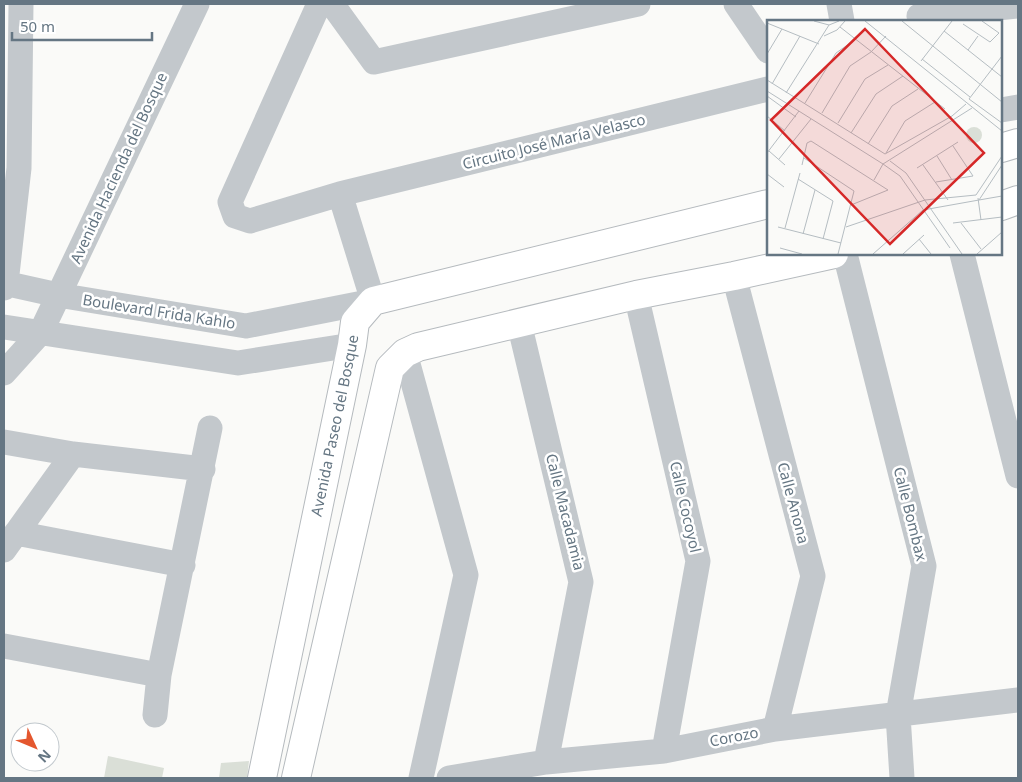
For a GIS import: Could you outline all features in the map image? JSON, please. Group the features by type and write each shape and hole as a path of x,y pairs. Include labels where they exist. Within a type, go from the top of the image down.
{"main road":[{"path":"1002,148 1018,143"},
{"path":"1002,206 1018,200"},
{"path":"373,301 767,204"},
{"path":"296,778 390,368 405,353 418,347 636,295 829,255"},
{"name":"Avenida Paseo del Bosque","path":"264,777 352,345 355,322 373,301"}],"street":[{"path":"5,285 19,168 21,4"},
{"name":"Avenida Hacienda del Bosque","path":"4,373 41,332 197,4"},
{"name":"Circuito José María Velasco","path":"319,4 230,202 235,216 250,221 340,194 767,89"},
{"path":"332,4 374,62 638,4"},
{"path":"736,4 767,50"},
{"path":"839,4 842,20"},
{"path":"918,14 1018,6"},
{"path":"1002,110 1018,107"},
{"path":"340,194 373,301"},
{"name":"Calle Bombax","path":"845,255 924,566 898,715 902,778"},
{"path":"962,255 1018,476"},
{"name":"Calle Anona","path":"734,276 813,576 774,730"},
{"name":"Boulevard Frida Kahlo","path":"5,285 246,326 373,301"},
{"name":"Calle Cocoyol","path":"636,295 698,561 664,751"},
{"name":"Calle Macadamia","path":"519,323 581,582 546,762"},
{"path":"4,327 238,363 352,345"},
{"path":"405,353 466,575 420,778"},
{"path":"155,714 159,675 210,428"},
{"path":"4,442 73,454 203,469"},
{"path":"73,454 10,542 183,565"},
{"path":"4,646 159,675"},
{"name":"Corozo","path":"449,778 546,762 664,751 774,730 898,715 1018,697"}],"shaded area":[{"path":"108,756 164,768 162,778 104,778"},
{"path":"249,761 247,778 219,778 221,763"}]}
